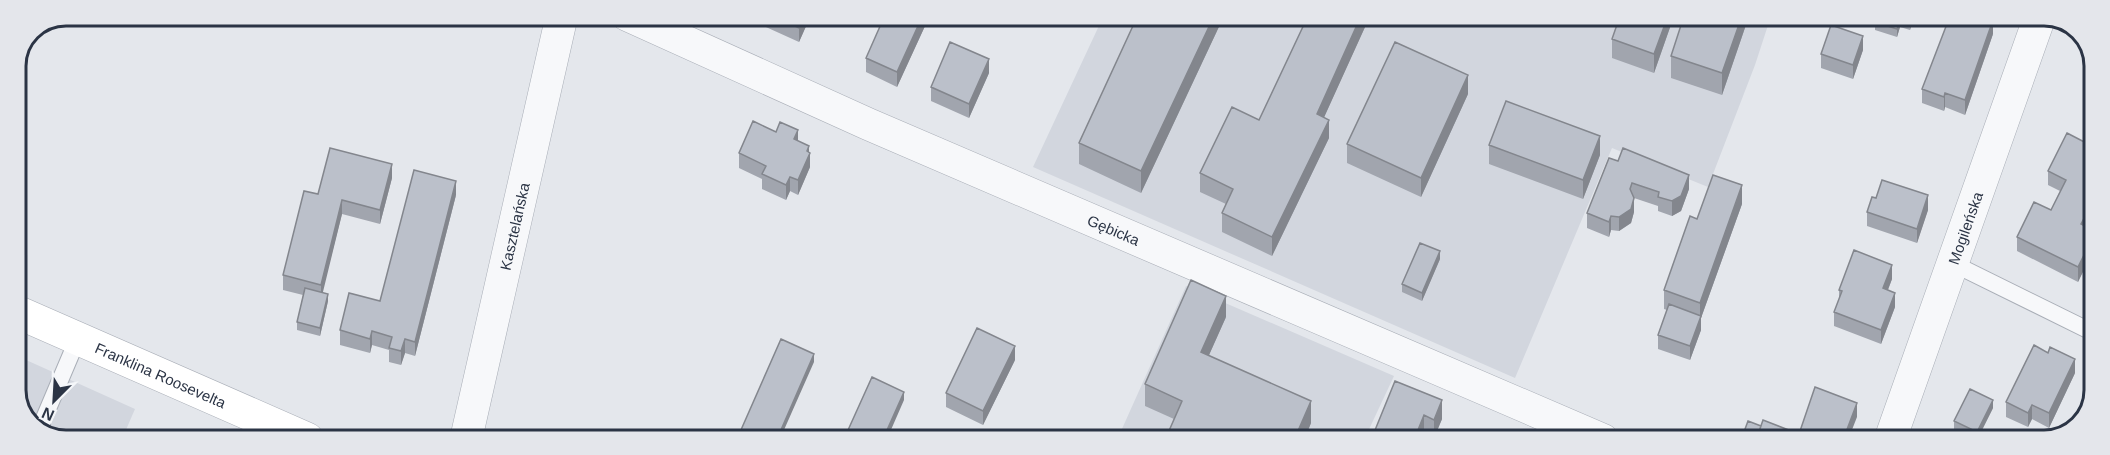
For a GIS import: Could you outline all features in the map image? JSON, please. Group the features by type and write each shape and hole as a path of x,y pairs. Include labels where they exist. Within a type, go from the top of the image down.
{"street":[{"name":"Kasztelańska","path":"468,430 560,26"},
{"name":"Gębicka","path":"651,26 879,129 1580,430"},
{"name":"Mogileńska","path":"1894,430 2036,26"},
{"name":"Franklina Roosevelta","path":"26,316 287,430"}],"lane":[{"path":"1952,263 2084,328"},
{"path":"42,422 78,338"}],"shaded area":[{"path":"1099,26 1768,26 1708,187 1612,148 1515,378 1033,167"},
{"path":"1186,286 1394,376 1369,430 1121,430"},
{"path":"26,360 135,409 126,430 66,430 50,426 32,412 27,400"}],"building":[{"path":"880,26 918,26 897,72 866,58"},
{"path":"1133,26 1209,26 1141,171 1079,143"},
{"path":"1303,26 1357,26 1317,114 1329,120 1272,237 1222,213 1233,189 1200,173 1232,107 1259,120"},
{"path":"1617,26 1664,26 1654,54 1612,39"},
{"path":"1681,26 1738,26 1722,73 1671,56"},
{"path":"1831,26 1863,36 1853,65 1821,54"},
{"path":"1946,26 1991,26 1965,100 1945,93 1944,97 1922,89"},
{"path":"950,42 989,59 969,104 931,87"},
{"path":"1395,42 1468,75 1421,178 1347,144"},
{"path":"1506,101 1600,136 1583,180 1489,145"},
{"path":"753,121 776,132 780,122 798,130 794,139 809,146 807,151 810,153 798,180 790,177 786,185 762,174 766,166 739,153"},
{"path":"2067,133 2084,142 2084,218 2081,224 2084,226 2084,255 2078,267 2017,237 2034,202 2051,210 2066,180 2048,171"},
{"path":"330,148 392,164 380,210 342,200 321,285 283,275 304,191 318,194"},
{"path":"1623,148 1689,175 1681,196 1672,201 1658,197 1659,192 1632,183 1630,189 1634,198 1631,209 1619,217 1611,216 1609,222 1587,213 1609,158 1618,161"},
{"path":"414,170 456,181 415,342 405,339 401,351 389,348 392,337 372,331 370,339 340,330 349,293 380,301"},
{"path":"1713,175 1742,185 1700,303 1664,290 1690,216 1697,219"},
{"path":"1882,180 1928,195 1917,229 1867,212 1872,197 1876,198"},
{"path":"1420,243 1440,251 1422,293 1402,284"},
{"path":"1854,250 1892,265 1883,288 1895,293 1881,330 1834,312 1842,291 1839,290"},
{"path":"1191,280 1226,296 1201,352 1311,401 1298,430 1169,430 1182,401 1145,384"},
{"path":"305,288 328,294 320,328 297,322"},
{"path":"1669,304 1701,316 1690,346 1658,335"},
{"path":"977,328 1015,346 983,411 946,393"},
{"path":"781,339 814,354 781,430 741,430"},
{"path":"2034,345 2048,353 2050,347 2075,359 2049,413 2032,405 2028,413 2006,402"},
{"path":"872,377 904,392 887,430 848,430"},
{"path":"1395,381 1442,400 1434,420 1424,415 1418,430 1375,430"},
{"path":"1815,387 1857,403 1847,430 1800,430"},
{"path":"1970,389 1993,400 1978,430 1973,430 1954,421"},
{"path":"1763,420 1789,430 1760,430"},
{"path":"1748,421 1761,426 1760,430 1745,430"}]}
